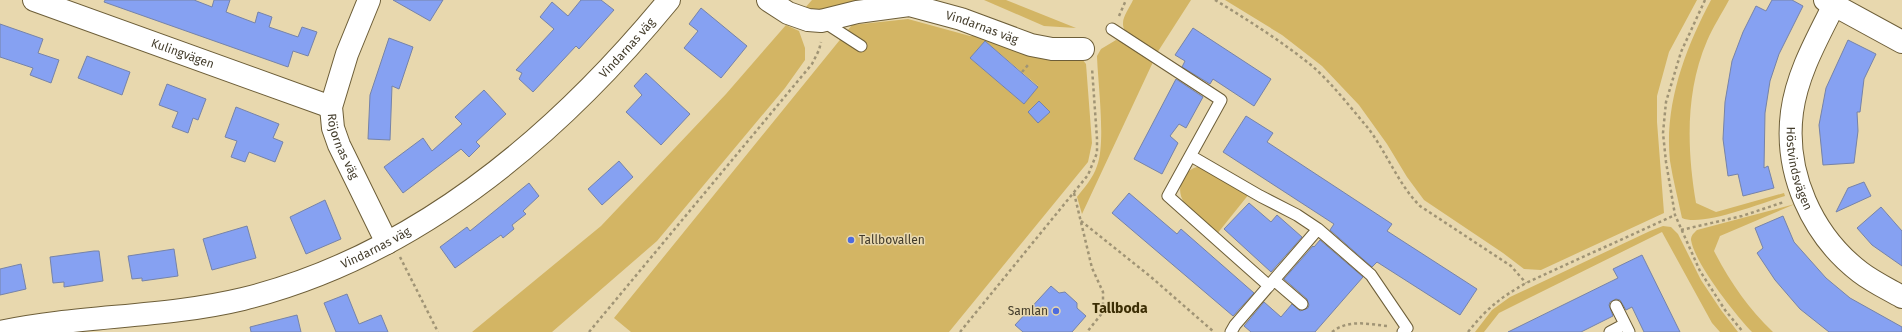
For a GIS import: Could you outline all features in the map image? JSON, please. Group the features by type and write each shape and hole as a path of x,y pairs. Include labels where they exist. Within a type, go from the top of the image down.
{"street":[{"name":"Kulingvägen","path":"34,0 330,107"},
{"name":"Röjornas väg","path":"369,0 347,54 330,107 333,128 339,145 389,241"},
{"name":"Vindarnas väg","path":"0,332 72,320 175,310 241,299 316,276 389,241 420,225 460,198 570,109 603,75 669,0"},
{"name":"Vindarnas väg","path":"768,0 788,13 808,20 821,21 857,12 909,5 961,19 1031,45 1052,48 1083,49"},
{"name":"Höstvindsvägen","path":"1902,42 1830,3 1799,84 1792,112 1791,137 1793,161 1802,196 1813,218 1843,256 1860,272 1902,297"}],"lane":[{"path":"821,21 861,46"},
{"path":"1112,29 1221,100 1168,196 1271,283 1302,304"},
{"path":"1191,156 1297,214 1318,229 1371,275 1405,330"},
{"path":"1231,332 1234,325 1318,229"},
{"path":"1610,332 1627,328 1616,306"}],"path":[{"path":"1216,0 1264,30 1311,66 1333,87 1368,129 1382,148 1411,197 1420,206 1511,266 1526,283"},
{"path":"1706,0 1681,52 1666,102 1663,133 1666,162 1675,215 1681,230 1700,271 1725,310 1743,332"},
{"path":"589,332 812,64 820,50 821,21"},
{"path":"960,332 1088,175 1096,153 1096,117 1090,48 1083,49"},
{"path":"1074,193 1092,268 1103,292 1103,312 1087,332"},
{"path":"1681,230 1742,216 1802,196"},
{"path":"1468,332 1492,305 1505,295 1526,283 1675,215"},
{"path":"1081,221 1151,277 1214,332"},
{"path":"389,241 438,332"},
{"path":"1332,332 1342,325 1353,323 1405,330"}],"shaded area":[{"path":"812,0 861,0 825,9 804,9"},
{"path":"984,0 1006,0 1076,28 1044,26"},
{"path":"1133,0 1191,0 1157,53 1131,38 1126,33 1123,23 1124,17"},
{"path":"1225,0 1697,0 1669,52 1657,96 1657,122 1664,213 1541,270 1524,269 1503,253 1424,200 1359,105 1322,66 1282,35"},
{"path":"1711,0 1729,0 1707,41 1700,60 1691,101 1690,142 1696,203 1716,212 1784,193 1785,196 1717,217 1691,220 1682,218 1674,182 1670,161 1670,119 1678,78 1693,38"},
{"name":"Tallbovallen","path":"908,19 970,36 976,35 1082,59 1086,64 1092,143 1088,162 949,332 631,332 614,318 852,25","holes":["985,41 1038,86 1024,104 970,58"]},
{"path":"786,25 799,31 805,48 805,60 785,88 657,241 552,332 472,332 601,226 726,94"},
{"path":"1116,40 1123,42 1153,62 1082,214 1077,197 1093,175 1100,156 1101,113 1097,56 1101,49"},
{"path":"1202,166 1249,194 1217,234 1189,209 1181,194 1180,186 1187,172 1196,167"},
{"path":"1795,204 1720,236 1714,251 1740,294 1755,314 1773,332 1752,332 1726,301 1700,262 1691,240 1693,234 1697,230"},
{"path":"1663,226 1671,227 1678,234 1701,280 1738,332 1720,332 1712,323 1662,232 1499,313 1484,332 1475,332 1492,310 1510,297"}],"building":[{"path":"105,0 194,0 212,7 214,0 230,0 226,12 255,23 258,12 272,17 269,27 298,37 302,27 317,32 308,56 293,51 288,67 104,2"},
{"path":"393,0 443,0 430,21"},
{"path":"581,0 601,0 614,10 579,49 576,46 533,92 519,79 522,73 516,70 554,29 540,17 552,2 568,16"},
{"path":"1772,0 1792,0 1803,6 1779,54 1770,81 1765,113 1764,168 1768,166 1774,188 1743,196 1738,174 1728,176 1723,139 1725,102 1732,61 1743,32 1756,6 1766,11"},
{"path":"701,8 747,46 721,78 684,48 698,31 689,24"},
{"path":"0,24 43,39 38,53 59,60 51,83 30,75 33,68 0,57"},
{"path":"1193,28 1271,79 1254,106 1213,79 1210,84 1182,67 1185,61 1175,55"},
{"path":"389,38 413,47 399,89 392,86 390,140 368,139 370,95"},
{"path":"1848,40 1876,54 1864,79 1860,112 1857,112 1858,131 1854,163 1823,165 1819,125 1826,88"},
{"path":"985,41 1038,87 1024,104 970,58"},
{"path":"87,56 130,72 122,95 78,78"},
{"path":"646,73 690,114 661,145 626,112 642,95 634,86"},
{"path":"1176,79 1203,97 1186,128 1179,124 1170,136 1178,143 1162,174 1134,159"},
{"path":"167,84 206,99 198,120 193,118 188,133 172,127 178,112 159,105"},
{"path":"484,90 506,114 476,142 480,146 469,157 461,149 403,193 384,167 423,138 432,151 462,124 455,117"},
{"path":"1039,101 1050,112 1038,123 1028,112"},
{"path":"236,107 279,124 273,138 283,142 275,162 249,152 245,162 231,157 237,141 225,137"},
{"path":"1246,116 1273,133 1267,142 1392,224 1387,231 1477,289 1460,315 1377,262 1372,267 1330,230 1334,224 1223,152"},
{"path":"619,161 633,177 602,205 588,189"},
{"path":"1864,182 1871,196 1836,212 1848,188"},
{"path":"529,183 539,196 523,211 526,214 512,225 514,229 503,238 501,235 455,268 440,247 467,227 470,231"},
{"path":"1129,193 1177,234 1181,229 1254,293 1233,316 1112,213"},
{"path":"325,200 341,239 306,254 290,217"},
{"path":"1249,203 1271,222 1277,215 1302,237 1271,272 1224,229"},
{"path":"1881,207 1902,231 1902,266 1872,245 1857,228"},
{"path":"1783,216 1794,242 1826,278 1850,298 1902,327 1902,332 1829,332 1800,309 1775,280 1757,253 1763,248 1755,228"},
{"path":"247,226 256,258 212,270 203,239"},
{"path":"1320,240 1363,277 1315,332 1251,332 1244,326 1264,302 1281,317 1292,304 1300,311 1308,308 1309,305 1307,299 1284,279"},
{"path":"174,249 178,276 142,281 142,278 132,279 128,256"},
{"path":"99,251 103,281 64,287 64,282 53,283 50,257"},
{"path":"1642,255 1680,332 1644,332 1632,307 1626,310 1620,300 1616,299 1610,302 1609,305 1613,316 1581,332 1508,332 1618,278 1613,269"},
{"path":"21,264 26,289 0,295 0,269"},
{"name":"Samlan","path":"1051,286 1059,293 1065,292 1077,303 1077,308 1086,316 1072,332 1023,332 1015,325"},
{"path":"347,294 359,324 381,315 388,332 336,332 324,303"},
{"path":"297,315 301,332 251,332 250,327"}],"place":[{"name":"Tallbovallen","path":"851,240"},
{"name":"Samlan","path":"1056,311"}],"district":[{"name":"Tallboda","path":"1120,308"}]}
